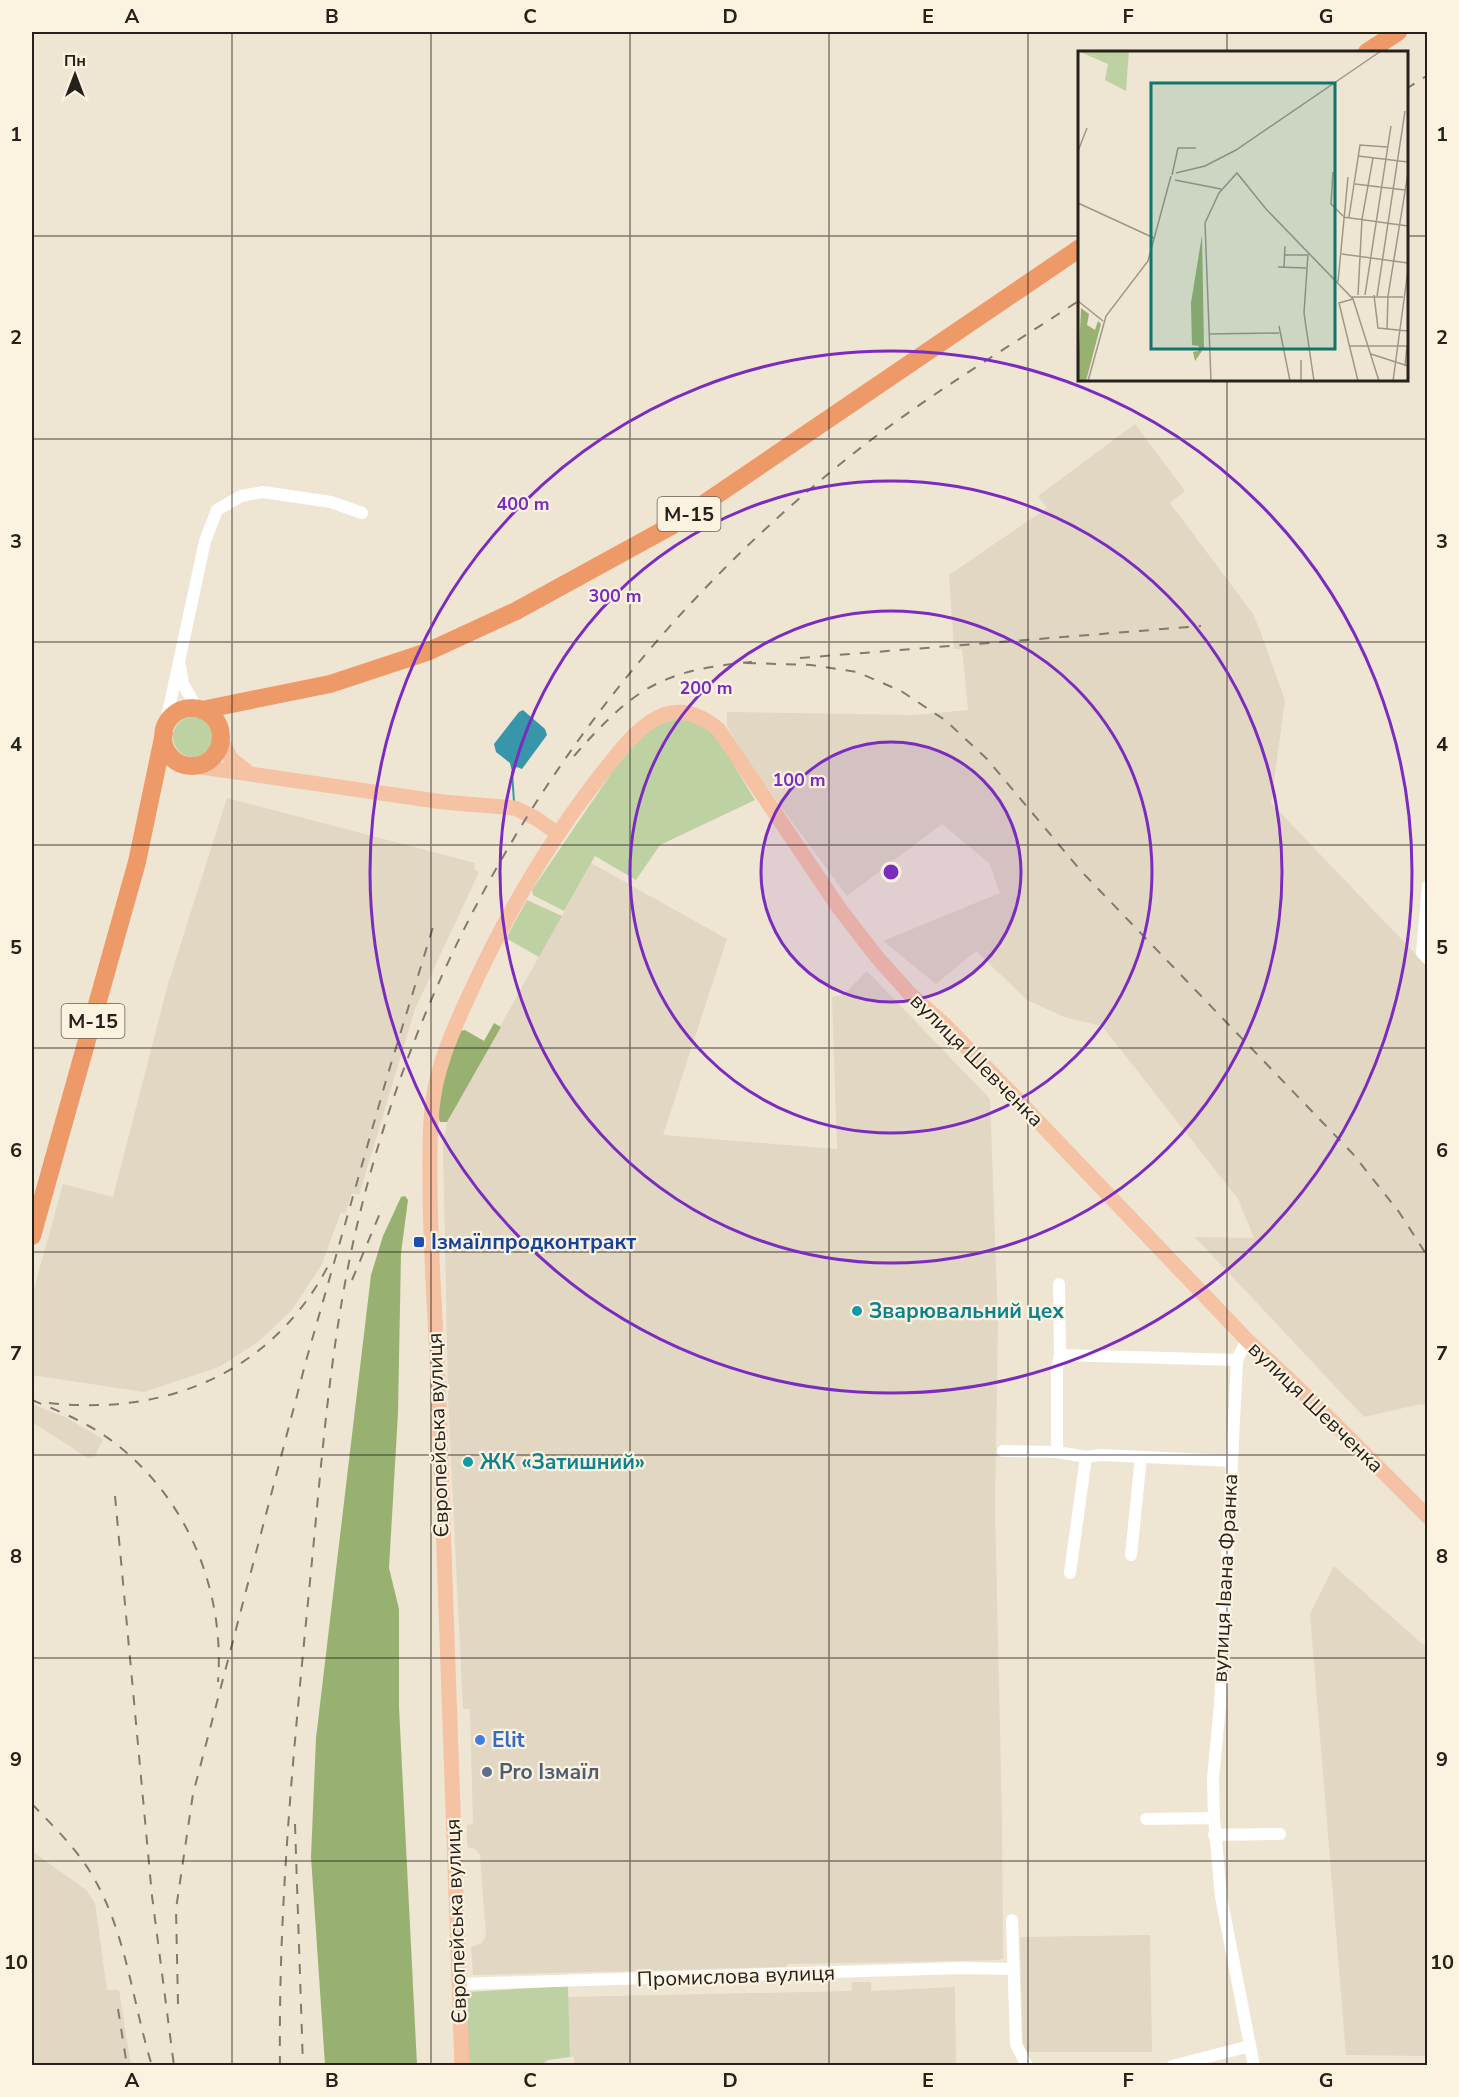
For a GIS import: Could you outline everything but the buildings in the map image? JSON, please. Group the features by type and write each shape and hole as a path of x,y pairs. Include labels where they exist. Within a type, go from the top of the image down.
{"highway":[{"path":"1369,51 1398,32"},
{"name":"М-15","path":"33,1226 121,922 150,805 164,730 180,711 259,700 330,684 427,652 527,606 671,526 1078,249"},
{"name":"М-15","path":"150,805 163,780 174,771 210,760 218,751 228,722 238,711 259,700"},
{"path":"199,709 216,720 221,737"},
{"path":"164,730 164,744 169,754 177,762 191,766"}],"main road":[{"name":"вулиця Шевченка","path":"558,834 612,760 648,722 669,713 683,712 706,719 719,730 747,768 839,908 876,956 909,993 945,1025 1247,1340 1314,1403 1428,1517"},
{"path":"221,737 231,759 238,766 257,776"},
{"path":"191,766 443,802 515,808 537,819 558,834"},
{"name":"Європейська вулиця","path":"462,2066 432,1281 431,1119 438,1074 455,1025 498,933 558,834"}],"street":[{"path":"164,730 205,541 217,510 241,495 263,492 324,501 362,513"},
{"path":"179,656 183,684 199,709"},
{"path":"1428,886 1422,953 1428,959"},
{"path":"1057,1452 1057,1369 1060,1354 1059,1284"},
{"name":"вулиця Івана Франка","path":"1247,1340 1237,1360 1220,1705 1213,1778 1214,1835 1221,1897 1254,2066"},
{"path":"1060,1354 1237,1360"},
{"path":"1003,1450 1057,1452 1086,1457 1231,1461"},
{"path":"1070,1573 1086,1457"},
{"path":"1131,1555 1141,1457"},
{"path":"1146,1819 1214,1818"},
{"path":"1214,1835 1280,1834"},
{"path":"1012,1920 1016,2044 1027,2066"},
{"name":"Промислова вулиця","path":"459,1984 962,1968 1013,1969"},
{"path":"1172,2066 1250,2046"}],"shaded area":[{"path":"1135,424 1185,491 1170,503 1253,614 1285,700 1271,803 1427,966 1427,1406 1421,1404 1364,1417 1195,1237 1254,1238 1238,1199 1102,1026 1064,1017 1027,1000 976,951 936,984 883,941 1000,893 989,863 942,824 847,896 750,765 727,726 727,712 914,715 968,710 962,649 954,649 949,575 1047,508 1038,496"},
{"path":"227,798 475,863 474,869 479,872 415,1009 359,1195 352,1193 345,1214 341,1212 322,1264 292,1310 258,1342 219,1367 144,1392 32,1375 32,1296 63,1184 113,1197 168,984"},
{"path":"591,863 727,939 663,1135 837,1149 832,997 843,995 867,971 990,1099 998,1323 995,1507 1003,1958 999,1960 789,1964 785,1967 473,1975 471,1947 482,1943 486,1935 480,1855 475,1849 467,1847 467,1825 473,1824 470,1709 463,1709 448,1397 443,1143 447,1122"},
{"path":"32,1404 67,1418 103,1439 94,1457 88,1458 32,1422"},
{"path":"1334,1566 1427,1648 1427,2056 1346,2055 1310,1614"},
{"path":"32,1851 86,1890 95,1903 107,1990 119,1990 131,2065 32,2065"},
{"path":"1150,1935 1152,2052 1023,2052 1020,1937"},
{"path":"852,1982 871,1982 871,1991 955,1987 956,2065 574,2065 574,2057 570,2057 568,1997 851,1991"}],"green space":[{"path":"193,717 207,723 213,737 207,751 193,757 179,751 173,737 179,723"},
{"path":"687,717 715,734 755,800 660,845 636,880 595,856 564,911 533,895 532,890 619,762 645,734 660,723"},
{"path":"527,900 562,916 539,957 506,938"},
{"path":"494,1023 501,1027 447,1122 440,1122 438,1101 440,1089 461,1031 465,1030 484,1041"},
{"path":"405,1196 408,1200 401,1253 398,1413 389,1568 399,1609 399,1707 417,2065 325,2065 311,1857 316,1738 371,1275 383,1236 401,1197"},
{"path":"568,1986 570,2057 548,2060 541,2065 467,2065 468,1992"}],"water":[{"path":"523,710 545,729 547,735 522,769 517,767 512,772 510,763 496,752 494,744"}],"waterway":[{"path":"512,772 514,802"}],"railway":[{"path":"1408,88 1428,75"},
{"path":"280,2066 282,1942 289,1818 319,1486 333,1360 355,1234 386,1119 427,1009 477,904 536,803 602,708 677,618 759,534 849,457 934,395 1078,301"},
{"path":"800,658 1201,626"},
{"path":"574,756 614,714 651,686 694,670 752,662"},
{"path":"746,663 811,665 857,672 901,691 945,720 987,759 1081,871 1353,1154 1399,1212 1428,1257"},
{"path":"178,2004 176,1909 193,1794 306,1361 387,1077 433,927"},
{"path":"352,1280 383,1206"},
{"path":"49,1403 92,1405 134,1402 174,1394 211,1380 246,1360 277,1334 305,1303 328,1266"},
{"path":"32,1400 86,1424 116,1444 163,1492 182,1520 197,1550 208,1581 219,1648 218,1682"},
{"path":"115,1496 152,1896 174,2066"},
{"path":"32,1804 76,1852 102,1892 120,1940 152,2066"},
{"path":"295,1824 303,2066"},
{"path":"118,2009 127,2066"}],"place":[{"name":"Ізмаїлпродконтракт","path":"419,1242"},
{"name":"Зварювальний цех","path":"857,1311"},
{"name":"ЖК «Затишний»","path":"468,1462"},
{"name":"Elit","path":"480,1740"},
{"name":"Pro Ізмаїл","path":"487,1772"}]}
